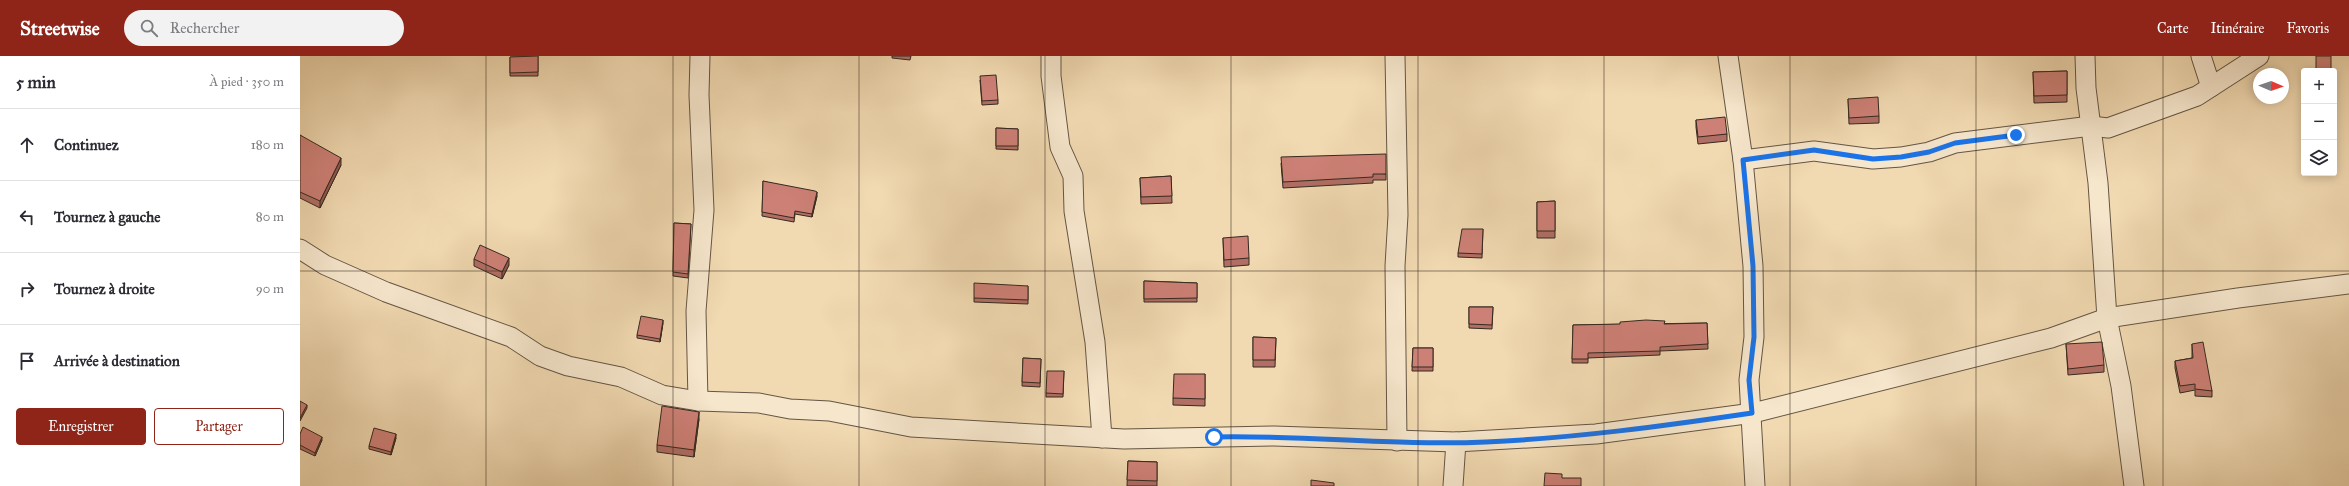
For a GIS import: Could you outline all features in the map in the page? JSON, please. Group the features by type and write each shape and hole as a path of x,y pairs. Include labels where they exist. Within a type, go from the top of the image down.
{"street":[{"path":"698,401 696,311 704,210 699,95 700,56"},
{"path":"1051,56 1051,76 1060,147 1073,176 1074,211 1095,342 1102,438"},
{"path":"1394,56 1398,215 1395,266 1397,441"},
{"path":"1728,56 1743,160 1753,266 1754,337 1749,380 1755,486"},
{"path":"2085,56 2086,88 2098,183 2107,318 2121,386 2134,486"},
{"path":"2201,56 2211,87"},
{"path":"1743,160 1814,150 1873,159 1901,157 1929,152 1955,143 2091,126 2108,128 2197,96 2259,56"},
{"path":"300,249 325,265 386,292 511,337 540,356 568,366 621,377 662,395 698,401 759,404 790,409 829,411 911,427 1102,438 1274,436 1456,442 1596,434 1752,413 2051,338 2107,318 2238,298 2349,284"},
{"path":"1453,486 1456,442"}],"building":[{"path":"538,56 538,72 510,73 510,57"},
{"path":"2316,56 2331,56 2331,68 2316,68"},
{"path":"2067,71 2067,95 2034,96 2033,72"},
{"path":"996,75 998,100 982,101 980,76"},
{"path":"1878,97 1879,116 1849,118 1848,99"},
{"path":"1725,117 1727,134 1698,137 1696,120"},
{"path":"996,128 1018,129 1018,146 996,146"},
{"path":"300,135 341,158 320,201 300,192"},
{"path":"1386,154 1386,174 1373,174 1373,177 1283,182 1281,157"},
{"path":"1171,176 1172,196 1141,197 1140,178"},
{"path":"763,181 817,192 812,214 795,211 794,218 762,212"},
{"path":"1555,201 1555,231 1537,231 1537,202"},
{"path":"674,223 691,224 688,274 673,272"},
{"path":"1462,229 1483,229 1482,254 1458,253"},
{"path":"1248,236 1249,258 1224,260 1223,238"},
{"path":"480,245 509,258 502,272 474,259"},
{"path":"1144,281 1197,283 1197,298 1144,299"},
{"path":"974,283 1028,286 1028,300 974,298"},
{"path":"1469,307 1493,307 1492,325 1469,324"},
{"path":"641,316 663,320 660,339 637,335"},
{"path":"1646,320 1665,321 1664,324 1707,323 1708,344 1660,347 1660,351 1588,353 1588,359 1572,359 1573,325 1620,324 1620,322"},
{"path":"1253,337 1276,338 1275,360 1253,360"},
{"path":"2102,342 2104,365 2068,369 2066,344"},
{"path":"2203,342 2212,391 2195,389 2195,384 2180,386 2175,361 2193,358 2192,344"},
{"path":"1413,348 1433,348 1433,367 1412,367"},
{"path":"1023,358 1041,359 1040,383 1022,382"},
{"path":"1047,371 1064,371 1063,394 1046,393"},
{"path":"1174,374 1205,374 1205,399 1173,398"},
{"path":"300,401 307,405 300,418"},
{"path":"662,406 699,412 694,450 657,445"},
{"path":"303,427 322,437 315,453 300,445 300,434"},
{"path":"374,428 396,434 391,452 369,446"},
{"path":"1128,461 1157,462 1157,481 1127,480"},
{"path":"1545,473 1562,474 1562,478 1581,478 1581,486 1544,486"},
{"path":"1311,480 1334,483 1334,486 1311,486"}],"route":[{"path":"1214,437 1274,436 1440,442 1485,442 1596,434 1752,413 1749,380 1754,337 1753,266 1743,160 1814,150 1825,151 1843,156 1873,159 1901,157 1929,152 1955,143 2016,135"}]}
